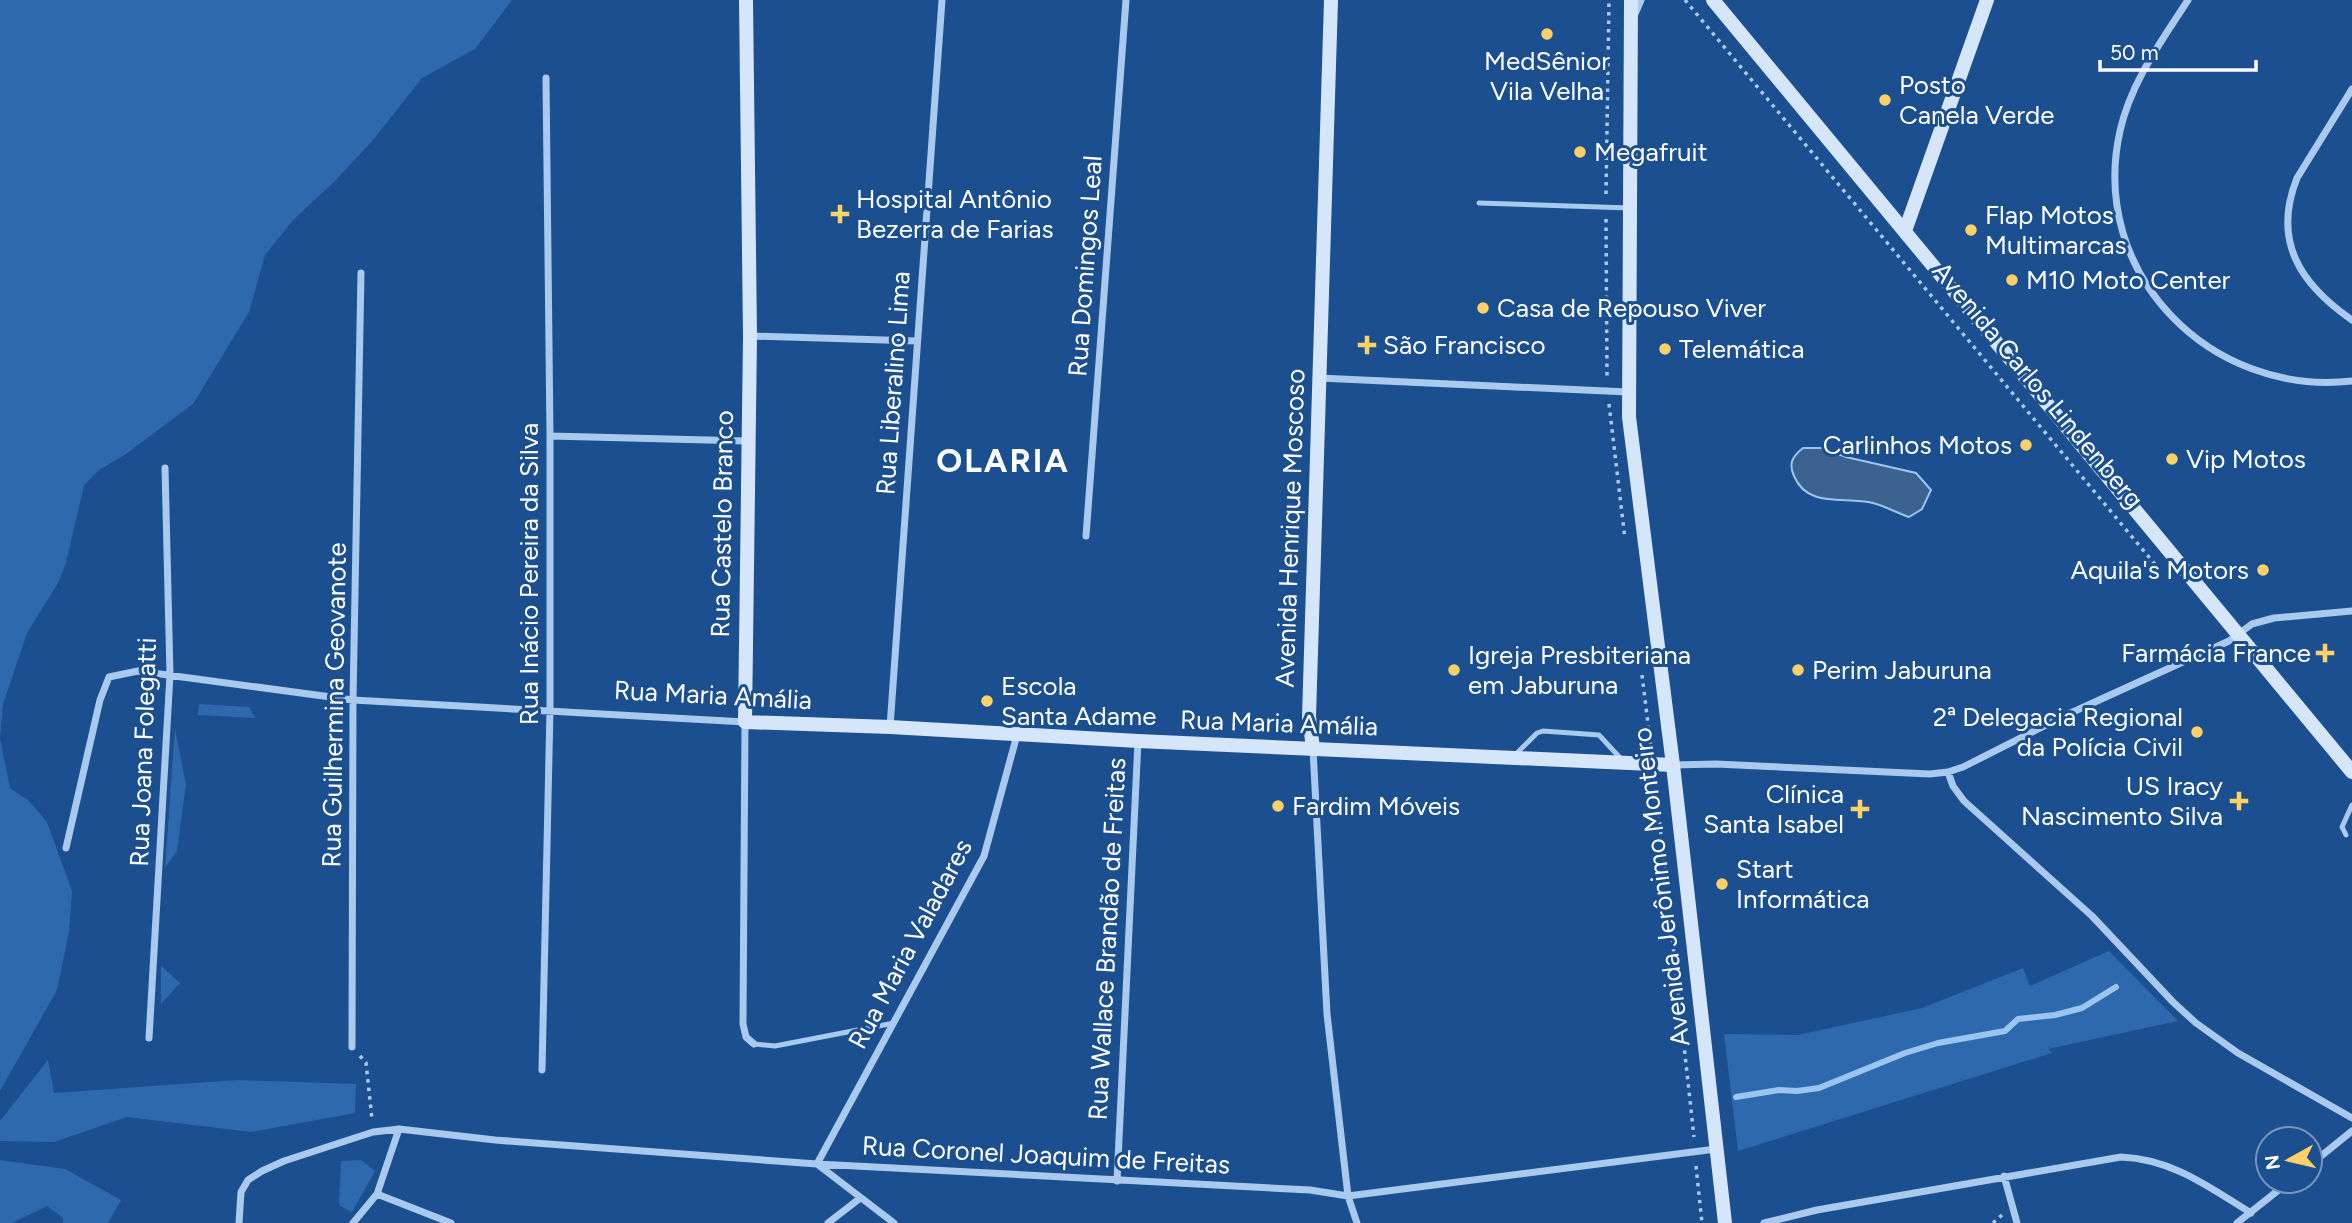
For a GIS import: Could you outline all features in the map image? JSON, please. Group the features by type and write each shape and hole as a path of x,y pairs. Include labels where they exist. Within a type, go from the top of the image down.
{"main road":[{"name":"Rua Castelo Branco","path":"745,722 750,336 746,0"},
{"name":"Avenida Henrique Moscoso","path":"1313,748 1309,717 1331,0"},
{"name":"Avenida Jerônimo Monteiro","path":"1631,0 1628,392 1633,457 1673,765 1725,1223"},
{"name":"Avenida Carlos Lindenberg","path":"1713,0 2352,772"},
{"path":"1905,231 1987,0"},
{"name":"Rua Maria Amália","path":"745,722 1673,765"}],"street":[{"name":"Rua Liberalino Lima","path":"890,727 942,0"},
{"name":"Rua Domingos Leal","path":"1086,536 1126,0"},
{"path":"1631,25 1641,0"},
{"path":"2188,0 2135,85 2119,133 2116,184 2124,234 2133,258 2144,280 2167,311 2193,337 2235,364 2282,379 2307,383 2352,381"},
{"name":"Rua Inácio Pereira da Silva","path":"542,1070 550,710 546,78"},
{"path":"2352,89 2297,178 2291,192 2287,223 2290,246 2299,269 2319,294 2352,320"},
{"name":"Rua Guilhermina Geovanote","path":"352,1047 361,272"},
{"path":"750,336 917,341"},
{"path":"1319,378 1628,392"},
{"path":"550,436 747,442"},
{"name":"Rua Joana Folegatti","path":"149,1038 170,676 165,468"},
{"name":"Rua Maria Amália","path":"1673,765 1716,764 1930,774 1948,772 2229,641 2252,624 2274,618 2352,611"},
{"name":"Rua Maria Amália","path":"66,848 97,713 109,677 138,671 354,701 745,722"},
{"name":"Rua Castelo Branco","path":"745,722 743,1024 746,1037 754,1044"},
{"name":"Rua Maria Valadares","path":"817,1164 984,856 1017,735"},
{"name":"Rua Wallace Brandão de Freitas","path":"1117,1181 1138,741"},
{"name":"Avenida Henrique Moscoso","path":"1313,748 1327,1014 1348,1196 1357,1223"},
{"path":"1948,772 1953,786 1964,801 2092,916 2196,1023 2238,1053 2352,1118"},
{"path":"353,1223 377,1194 399,1129"},
{"name":"Rua Coronel Joaquim de Freitas","path":"239,1223 240,1192 248,1180 284,1161 373,1132 399,1129 817,1164 1310,1190 1348,1196 1716,1149"},
{"path":"2324,1154 2352,1131"},
{"path":"1764,1223 1817,1210 2004,1176 2106,1158 2136,1157 2179,1169 2251,1213"},
{"path":"817,1164 859,1199 894,1223"},
{"path":"2004,1176 2017,1223"},
{"path":"377,1194 451,1223"},
{"path":"2237,1223 2273,1195"},
{"path":"828,1223 859,1199"}],"lane":[{"path":"1479,203 1630,208"},
{"path":"1511,759 1542,731 1599,735 1626,764"},
{"path":"2346,835 2342,827 2352,804"},
{"path":"754,1044 775,1046 894,1023"}],"path":[{"name":"Avenida Carlos Lindenberg","path":"1685,0 2168,580"},
{"path":"352,1047 366,1063 373,1132"}],"shaded area":[{"path":"0,0 512,0 475,49 422,78 373,140 335,181 294,219 265,255 249,312 193,404 126,454 99,470 84,485 66,563 58,583 27,633 3,704 0,739"},
{"path":"1803,448 1822,448 1846,457 1916,473 1931,490 1922,509 1909,517 1873,503 1818,497 1800,486 1792,471 1792,460"},
{"path":"199,704 249,707 255,718 198,715"},
{"path":"175,729 186,784 177,851 165,868"},
{"path":"0,739 10,788 29,801 47,822 72,891 69,932 57,990 0,1091"},
{"path":"2109,951 2178,1021 2048,1049 2052,1053 1738,1151 1724,1034 1798,1035 1922,1008 2023,968 2030,986"},
{"path":"161,966 180,983 161,1004"},
{"path":"48,1060 54,1093 237,1080 356,1084 355,1113 251,1132 127,1117 54,1142 0,1141 0,1121"},
{"path":"0,1160 65,1169 121,1200 108,1223 63,1223 63,1218 47,1206 12,1223 0,1223"},
{"path":"361,1160 375,1171 352,1212 340,1206 339,1202 341,1161"}],"waterway":[{"path":"1736,1097 1779,1090 1819,1088 1905,1053 1938,1043 2005,1031 2018,1019 2055,1015 2082,1008 2116,987"}],"place":[{"name":"MedSênior Vila Velha","path":"1547,34"},
{"name":"Posto Canela Verde","path":"1885,100"},
{"name":"Megafruit","path":"1580,152"},
{"name":"Hospital Antônio Bezerra de Farias","path":"840,214"},
{"name":"Flap Motos Multimarcas","path":"1971,230"},
{"name":"M10 Moto Center","path":"2012,280"},
{"name":"Casa de Repouso Viver","path":"1483,308"},
{"name":"São Francisco","path":"1367,345"},
{"name":"Telemática","path":"1665,349"},
{"name":"Carlinhos Motos","path":"2026,445"},
{"name":"Vip Motos","path":"2172,459"},
{"name":"Aquila's Motors","path":"2263,570"},
{"name":"Farmácia France","path":"2325,653"},
{"name":"Igreja Presbiteriana em Jaburuna","path":"1454,670"},
{"name":"Perim Jaburuna","path":"1798,670"},
{"name":"Escola Santa Adame","path":"987,701"},
{"name":"2ª Delegacia Regional da Polícia Civil","path":"2197,732"},
{"name":"US Iracy Nascimento Silva","path":"2239,801"},
{"name":"Fardim Móveis","path":"1278,806"},
{"name":"Clínica Santa Isabel","path":"1860,809"},
{"name":"Start Informática","path":"1722,884"}],"district":[{"name":"OLARIA","path":"1003,460"}]}
